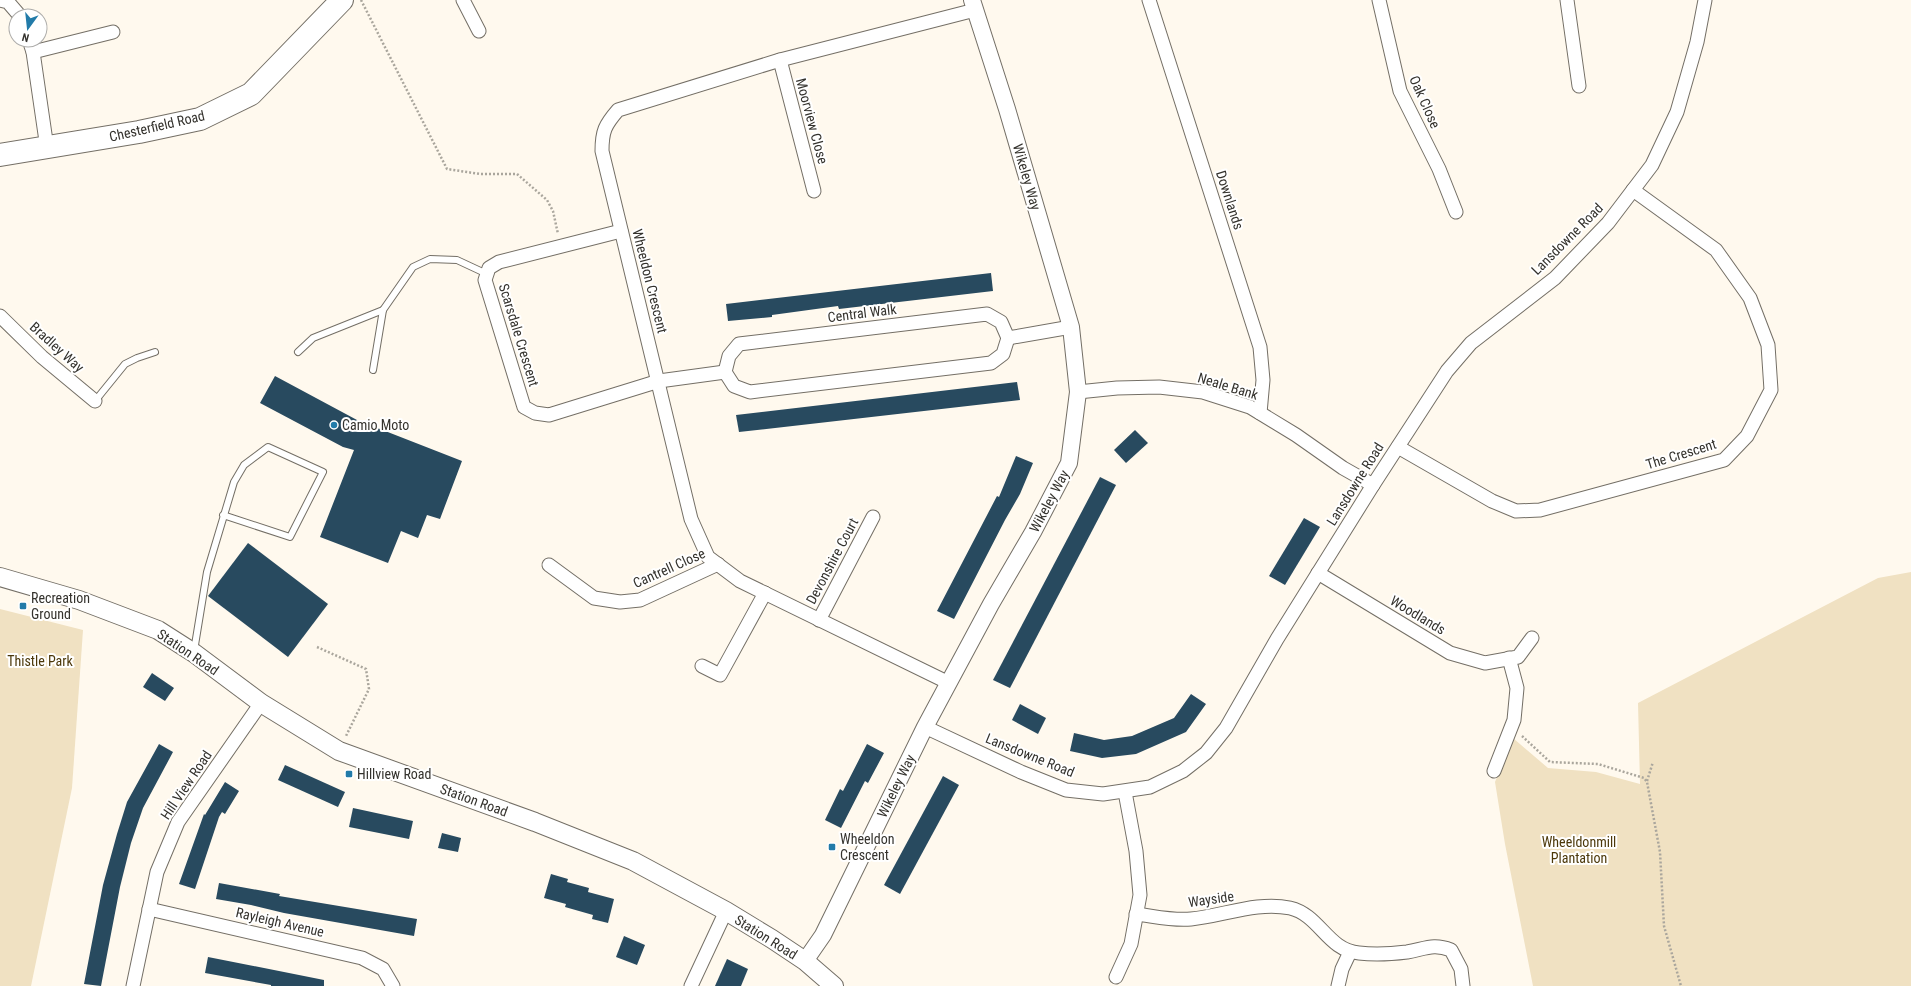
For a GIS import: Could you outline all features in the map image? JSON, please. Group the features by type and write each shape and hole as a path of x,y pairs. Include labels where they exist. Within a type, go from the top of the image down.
{"highway":[{"name":"Chesterfield Road","path":"0,155 139,132 200,119 251,94 342,0"}],"main road":[{"name":"Station Road","path":"0,577 79,600 158,630 194,653 261,703 339,751 534,822 633,861 726,911 772,939 805,961 834,986"}],"street":[{"path":"463,0 479,31"},
{"name":"Downlands","path":"1148,0 1260,347 1263,380 1260,413"},
{"name":"Oak Close","path":"1379,0 1400,91 1439,169 1456,212"},
{"path":"1567,0 1579,86"},
{"name":"Lansdowne Road","path":"926,727 1021,772 1066,790 1103,794 1125,792 1150,787 1183,772 1206,753 1226,728 1277,639 1373,485 1447,371 1471,342 1555,278 1608,223 1652,165 1677,112 1697,42 1705,0"},
{"name":"Wheeldon Crescent","path":"949,683 740,581 708,557 691,519 659,381 602,151 602,136 606,123 618,110 780,60 973,5"},
{"name":"Wikeley Way","path":"805,961 823,935 926,727 1069,464 1078,392 1071,327 1007,109 973,5"},
{"path":"48,43 113,32"},
{"path":"31,48 47,148"},
{"name":"Moorview Close","path":"780,60 814,191"},
{"name":"The Crescent","path":"1398,447 1492,501 1516,511 1540,510 1724,460 1747,436 1771,390 1768,345 1750,298 1716,250 1633,190"},
{"name":"Scarsdale Crescent","path":"621,231 499,262 488,268 486,280 524,407 535,414 549,415 659,381"},
{"name":"Central Walk","path":"725,372 729,356 739,344 987,314 1001,322 1008,338"},
{"name":"Bradley Way","path":"0,316 42,357 95,401"},
{"path":"659,381 725,372 734,386 750,392 991,363 1003,354 1008,338 1071,327"},
{"name":"Neale Bank","path":"1078,392 1117,388 1159,387 1203,392 1250,407 1343,468 1373,485"},
{"name":"Devonshire Court","path":"819,620 873,517"},
{"name":"Cantrell Close","path":"549,565 594,598 620,602 640,600 718,564"},
{"name":"Woodlands","path":"1318,573 1450,653 1485,663 1518,656 1532,638"},
{"path":"702,666 720,675 765,593"},
{"path":"1494,771 1514,720 1518,688 1509,658"},
{"name":"Hill View Road","path":"133,986 157,872 178,822 261,703"},
{"path":"1116,978 1131,944 1140,895 1136,851 1125,792"},
{"name":"Wayside","path":"1136,914 1189,919 1265,907 1290,908 1311,917 1341,949 1350,952"},
{"name":"Rayleigh Avenue","path":"149,909 362,958 383,969 393,986"},
{"path":"691,986 726,911"},
{"path":"1338,986 1342,969 1350,952 1383,954 1409,952 1434,946 1442,946 1452,950 1461,969 1463,986"}],"lane":[{"path":"373,370 383,310 413,267 430,259 457,260 487,274"},
{"path":"298,352 312,338 383,310"},
{"path":"95,401 125,364 155,352"},
{"path":"194,653 207,572 223,515 234,482 244,465 268,447 323,472 290,537 223,515"}],"path":[{"path":"361,0 447,169 480,174 517,174 548,200 562,246"},
{"path":"317,647 366,669 370,689 339,751"},
{"path":"1511,726 1550,762 1598,764 1644,778 1647,782"},
{"path":"1653,762 1647,782 1660,852 1664,926 1681,986"}],"green space":[{"name":"Wheeldonmill Plantation","path":"1911,572 1911,986 1533,986 1505,844 1495,782 1513,738 1548,768 1596,772 1640,784 1638,703 1878,578"},
{"name":"Thistle Park","path":"0,609 83,630 72,788 31,986 0,986"}],"building":[{"path":"991,273 993,291 839,309 838,306 772,315 772,317 728,321 726,304"},
{"path":"275,376 357,420 462,461 440,519 427,515 418,538 401,531 388,563 320,537 354,450 343,447 260,403"},
{"path":"1017,382 1020,400 739,432 736,415"},
{"path":"1135,430 1148,443 1126,463 1114,450"},
{"path":"1016,456 1033,463 1020,494 954,619 937,611 997,496 999,497"},
{"path":"1100,477 1116,485 1010,688 993,680"},
{"path":"1304,518 1320,527 1285,585 1269,576"},
{"path":"248,543 328,604 288,657 208,596"},
{"path":"152,673 174,688 165,701 143,687"},
{"path":"1191,694 1206,704 1186,732 1136,754 1102,758 1070,751 1074,733 1104,740 1132,736 1174,718"},
{"path":"1020,704 1046,718 1038,734 1012,720"},
{"path":"159,744 173,752 143,808 131,843 120,887 101,986 84,984 103,885 127,802"},
{"path":"867,744 884,753 868,783 865,781 841,828 825,820 840,789 843,791"},
{"path":"285,765 345,792 338,807 278,780"},
{"path":"943,776 959,785 900,894 884,885"},
{"path":"225,782 239,791 225,814 222,812 219,817 195,889 179,884 204,814 205,815"},
{"path":"353,808 413,821 409,839 349,827"},
{"path":"442,833 461,838 458,852 438,848"},
{"path":"551,874 568,879 567,882 589,888 588,892 614,899 608,923 592,919 593,915 565,907 566,904 544,898"},
{"path":"219,883 280,894 279,896 417,919 414,936 284,913 216,899"},
{"path":"624,936 645,945 637,965 616,957"},
{"path":"208,957 324,980 324,986 271,986 205,973"},
{"path":"727,959 748,969 741,986 715,986"}],"place":[{"name":"Camio Moto","path":"334,425"},
{"name":"Recreation Ground","path":"23,606"},
{"name":"Hillview Road","path":"349,774"},
{"name":"Wheeldon Crescent","path":"832,847"}]}
